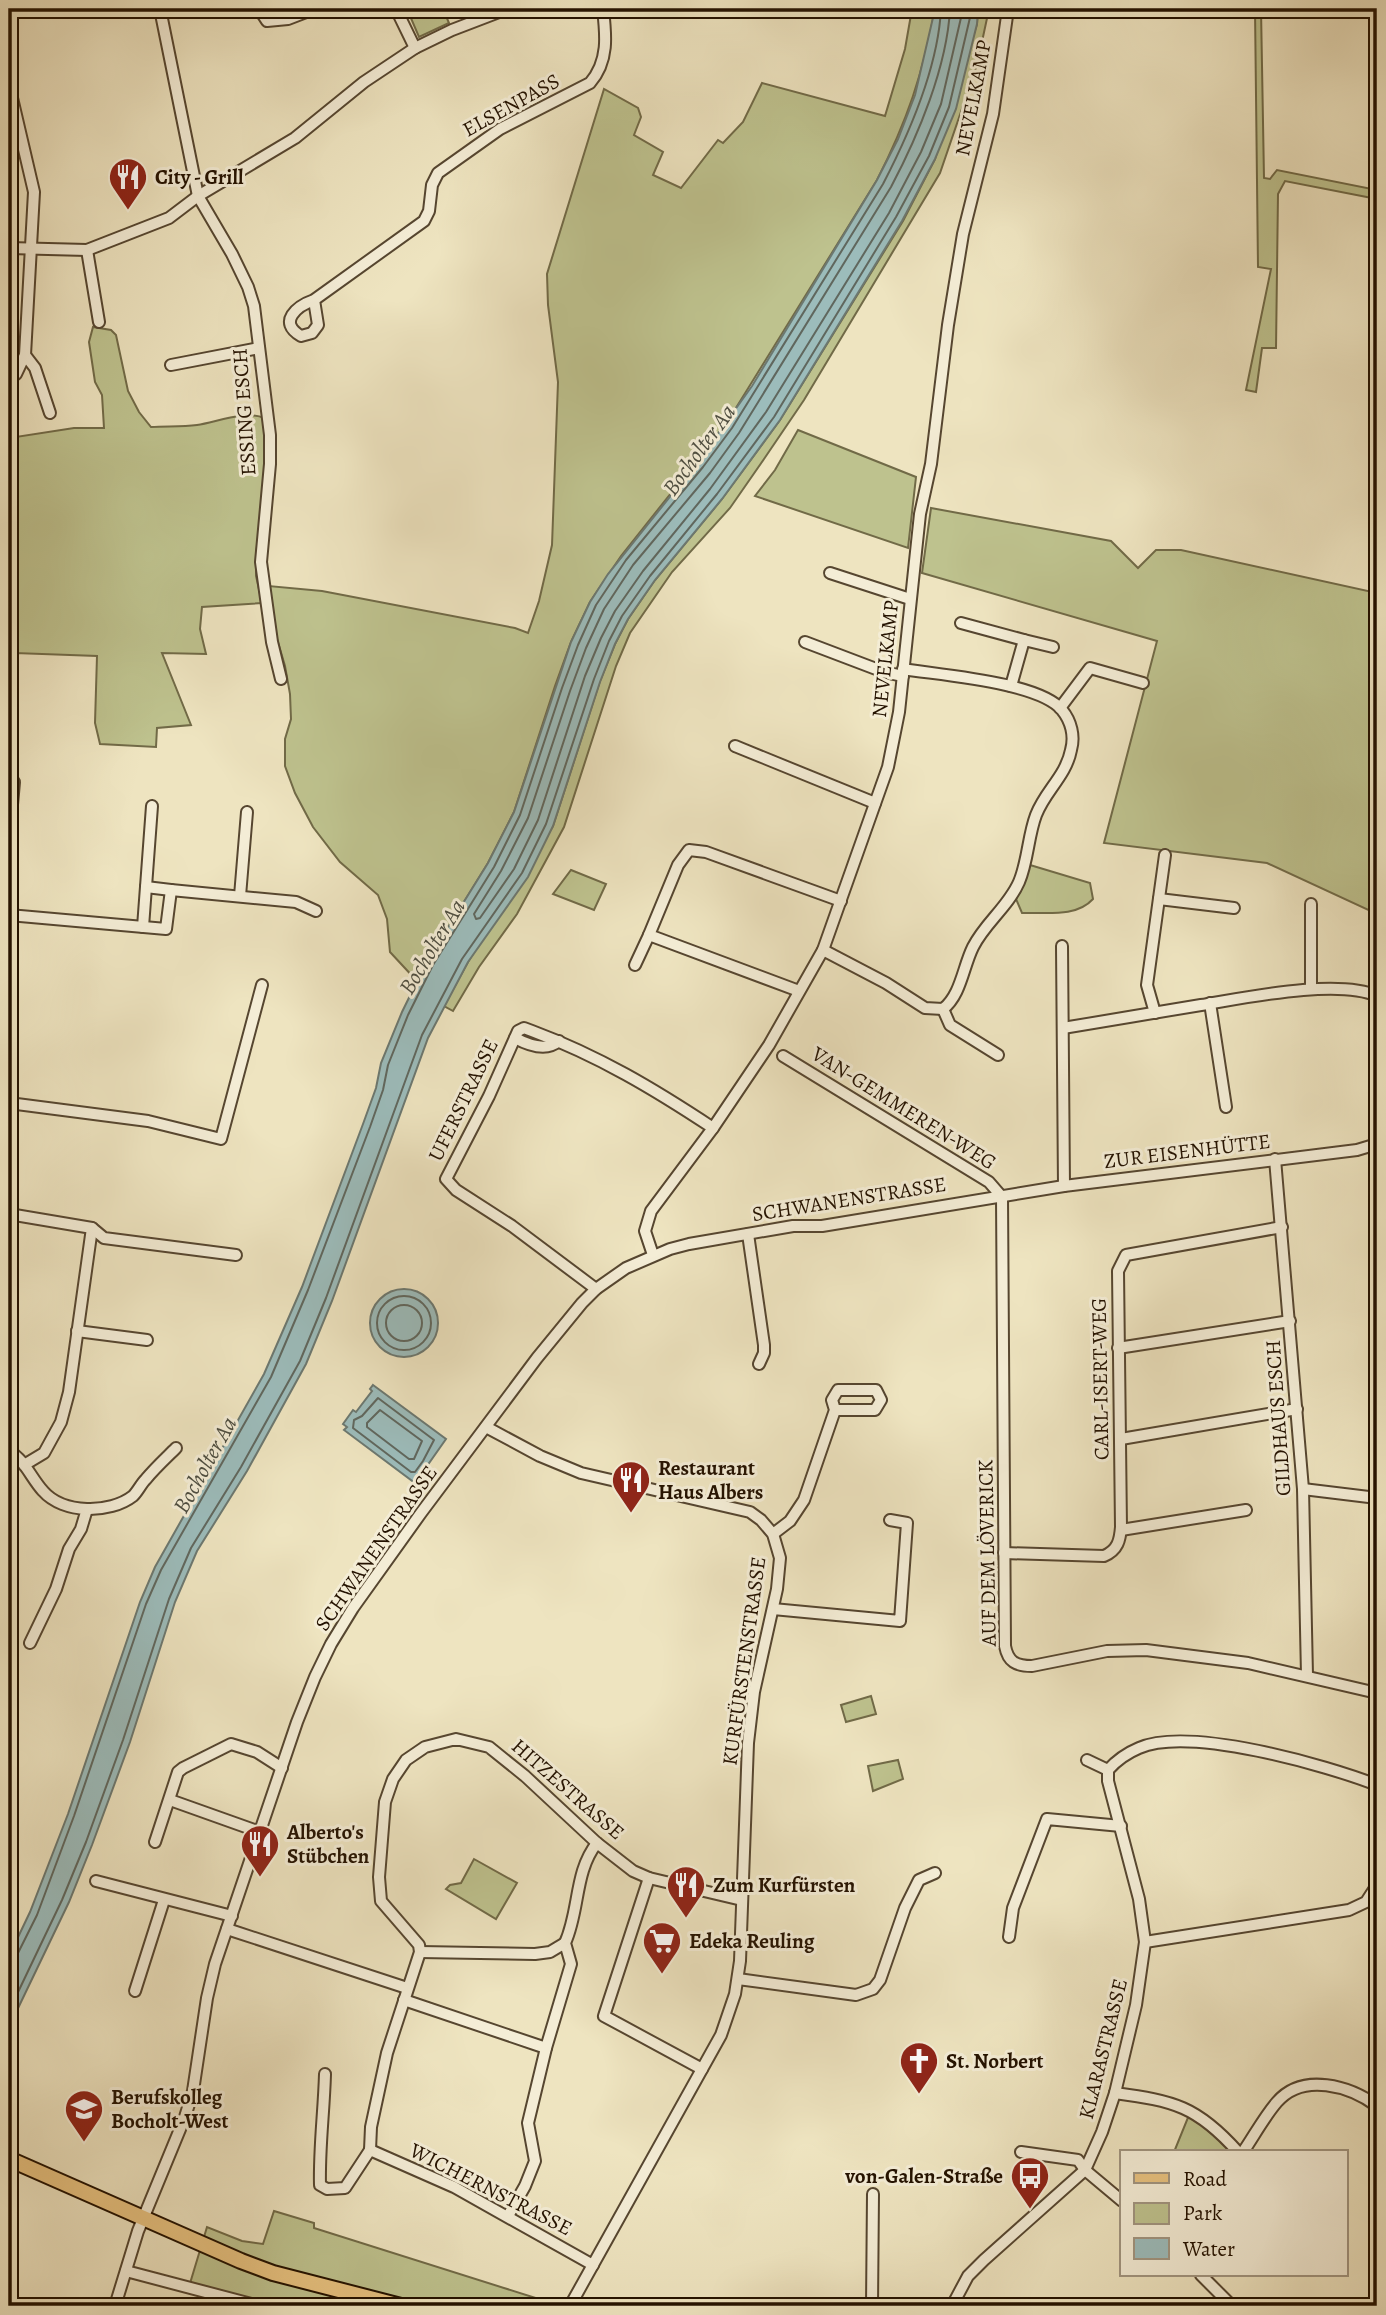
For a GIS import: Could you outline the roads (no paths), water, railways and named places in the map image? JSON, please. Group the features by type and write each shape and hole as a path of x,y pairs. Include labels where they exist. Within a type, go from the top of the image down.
{"main road":[{"path":"9,2160 273,2273 401,2306"}],"street":[{"name":"ESSING ESCH","path":"160,9 198,196 248,287 254,306 270,435 261,562 272,642 281,679"},
{"path":"259,9 267,21 275,22 314,9"},
{"path":"396,9 415,48"},
{"path":"9,248 87,250 169,218 198,196 295,138 364,82 415,48 452,30 514,9"},
{"name":"ELSENPASS","path":"314,300 424,221 429,211 432,185 438,173 500,129 590,83 596,76 607,41 603,9"},
{"name":"NEVELKAMP","path":"653,1255 645,1231 651,1211 713,1128 769,1045 823,950 895,741 920,514 931,464 947,324 963,234 993,114 1007,9"},
{"path":"9,85 34,192 25,355 16,374 9,379"},
{"path":"87,250 99,322"},
{"path":"171,365 259,348"},
{"path":"25,355 35,368 50,413"},
{"path":"830,573 910,599"},
{"path":"961,623 1053,647"},
{"path":"1012,686 1024,640"},
{"path":"805,642 884,672 1012,686 1044,697 1060,708 1073,733 1072,748 1060,780 1037,814 1019,883 973,947 955,996 943,1009"},
{"path":"1060,708 1090,668 1143,683"},
{"path":"736,746 875,803"},
{"path":"9,839 13,782"},
{"path":"143,927 152,806"},
{"path":"240,897 247,812"},
{"path":"635,965 678,865 689,850 706,852 841,901"},
{"path":"1155,1013 1147,985 1165,855"},
{"path":"146,887 296,902 316,911"},
{"path":"9,915 166,929 171,890"},
{"path":"1159,899 1234,908"},
{"path":"1311,904 1311,989"},
{"path":"649,935 799,990"},
{"path":"1062,946 1065,1186"},
{"path":"823,950 886,983 925,1008 943,1009"},
{"path":"9,1103 148,1121 220,1139 262,985"},
{"path":"1063,1028 1311,989 1365,992 1377,996"},
{"path":"1210,1003 1226,1107"},
{"path":"943,1009 950,1025 998,1055"},
{"name":"UFERSTRASSE","path":"596,1289 512,1226 456,1190 446,1179 489,1096 518,1031 524,1028 559,1041 649,1085 713,1128"},
{"name":"VAN-GEMMEREN-WEG","path":"783,1056 989,1182 1002,1197"},
{"name":"ZUR EISENHÜTTE","path":"1002,1197 1065,1186 1357,1150 1377,1144"},
{"name":"GILDHAUS ESCH","path":"1275,1159 1303,1489 1307,1675"},
{"name":"SCHWANENSTRASSE","path":"115,2306 143,2218 185,2118 193,2091 207,1998 227,1930 315,1677 340,1629 421,1513 537,1358 596,1289 626,1268 653,1255 689,1244 793,1226 822,1226 1002,1197"},
{"name":"AUF DEM LÖVERICK","path":"1002,1197 1007,1655 1015,1664 1032,1666 1107,1651 1146,1650 1248,1664 1307,1675 1377,1693"},
{"path":"9,1214 92,1228 104,1238 236,1255"},
{"name":"CARL-ISERT-WEG","path":"1121,1530 1118,1271 1126,1255 1282,1227"},
{"path":"24,1465 44,1453 61,1422 69,1392 92,1228"},
{"path":"748,1234 764,1345 759,1364"},
{"path":"1118,1348 1290,1321"},
{"path":"78,1331 147,1339"},
{"path":"1121,1439 1297,1409"},
{"path":"773,1534 790,1521 804,1500 835,1410"},
{"name":"KURFÜRSTENSTRASSE","path":"486,1427 540,1457 581,1473 750,1512 773,1534 780,1558 773,1609 756,1680 748,1743 738,1979 729,2018 570,2306"},
{"path":"9,1451 18,1456 44,1493 62,1503 87,1509 104,1508 130,1498 176,1448"},
{"path":"1303,1489 1377,1498"},
{"path":"30,1643 52,1599 69,1549 81,1529 87,1509"},
{"path":"1004,1553 1104,1556 1113,1552 1117,1546 1121,1530 1246,1510"},
{"path":"773,1609 900,1621 907,1523 890,1520"},
{"name":"HITZESTRASSE","path":"420,1952 419,1945 381,1901 379,1877 388,1790 407,1760 425,1747 456,1739 489,1747 520,1771 597,1843 633,1871 649,1878 720,1897 742,1900"},
{"path":"1087,1760 1108,1770 1117,1761 1139,1748 1158,1743 1200,1743 1291,1758 1337,1770 1377,1785"},
{"path":"155,1842 178,1772 183,1768 231,1744 257,1752 282,1768"},
{"name":"KLARASTRASSE","path":"952,2306 968,2276 1085,2170 1115,2093 1136,2004 1145,1942 1139,1899 1108,1781 1108,1770"},
{"path":"170,1800 260,1832"},
{"path":"1009,1937 1013,1908 1047,1819 1121,1826"},
{"path":"325,2074 320,2185 327,2189 345,2188 370,2150 370,2127 387,2053 420,1952 535,1954 550,1952 565,1943 570,1931 583,1865 597,1843"},
{"path":"738,1979 856,1995 873,1989 880,1980 905,1908 919,1880 935,1873"},
{"path":"649,1878 604,2016 702,2069"},
{"path":"96,1881 232,1916"},
{"path":"1145,1942 1349,1910 1366,1902 1377,1885"},
{"path":"135,1991 164,1900"},
{"path":"227,1930 407,1988"},
{"path":"508,2216 535,2161 528,2123 571,1964 565,1943"},
{"path":"404,2000 546,2049"},
{"path":"1241,2150 1278,2100 1298,2088 1312,2084 1331,2085 1368,2098 1377,2105"},
{"path":"1115,2093 1161,2099 1181,2106 1218,2130 1238,2150"},
{"name":"WICHERNSTRASSE","path":"370,2150 439,2180 593,2264"},
{"path":"1021,2152 1078,2160 1085,2170 1120,2199"},
{"path":"872,2306 873,2194"},
{"path":"126,2271 259,2306"},
{"path":"1202,2276 1232,2306"}],"water":[{"path":"935,9 978,9 977,24 956,109 935,159 902,221 780,420 722,499 655,580 628,619 615,644 553,826 528,877 468,962 428,1038 332,1301 306,1364 247,1471 197,1551 175,1602 130,1742 92,1845 69,1902 9,2027 9,1956 30,1912 68,1814 140,1602 155,1567 264,1374 302,1287 376,1088 381,1063 402,1012 427,961 488,863 514,812 571,642 590,602 608,574 697,463 752,386 877,180 898,139 915,95"},
{"path":"404,1289 417,1292 428,1299 435,1310 438,1323 435,1336 428,1347 417,1354 404,1357 391,1354 380,1347 373,1336 370,1323 373,1310 380,1299 391,1292"},
{"path":"373,1385 446,1439 415,1483 344,1430 347,1427 343,1424 353,1410 356,1412 372,1391 370,1389"}],"place":[{"name":"City - Grill","path":"128,211"},
{"name":"Restaurant Haus Albers","path":"631,1514"},
{"name":"Alberto's Stübchen","path":"260,1878"},
{"name":"Zum Kurfürsten","path":"686,1919"},
{"name":"Edeka Reuling","path":"662,1975"},
{"name":"St. Norbert","path":"919,2095"},
{"name":"Berufskolleg Bocholt-West","path":"84,2143"},
{"name":"von-Galen-Straße","path":"1030,2210"}],"water label":[{"name":"Bocholter Aa","path":"699,450"},
{"name":"Bocholter Aa","path":"432,947"},
{"name":"Bocholter Aa","path":"205,1465"}]}
